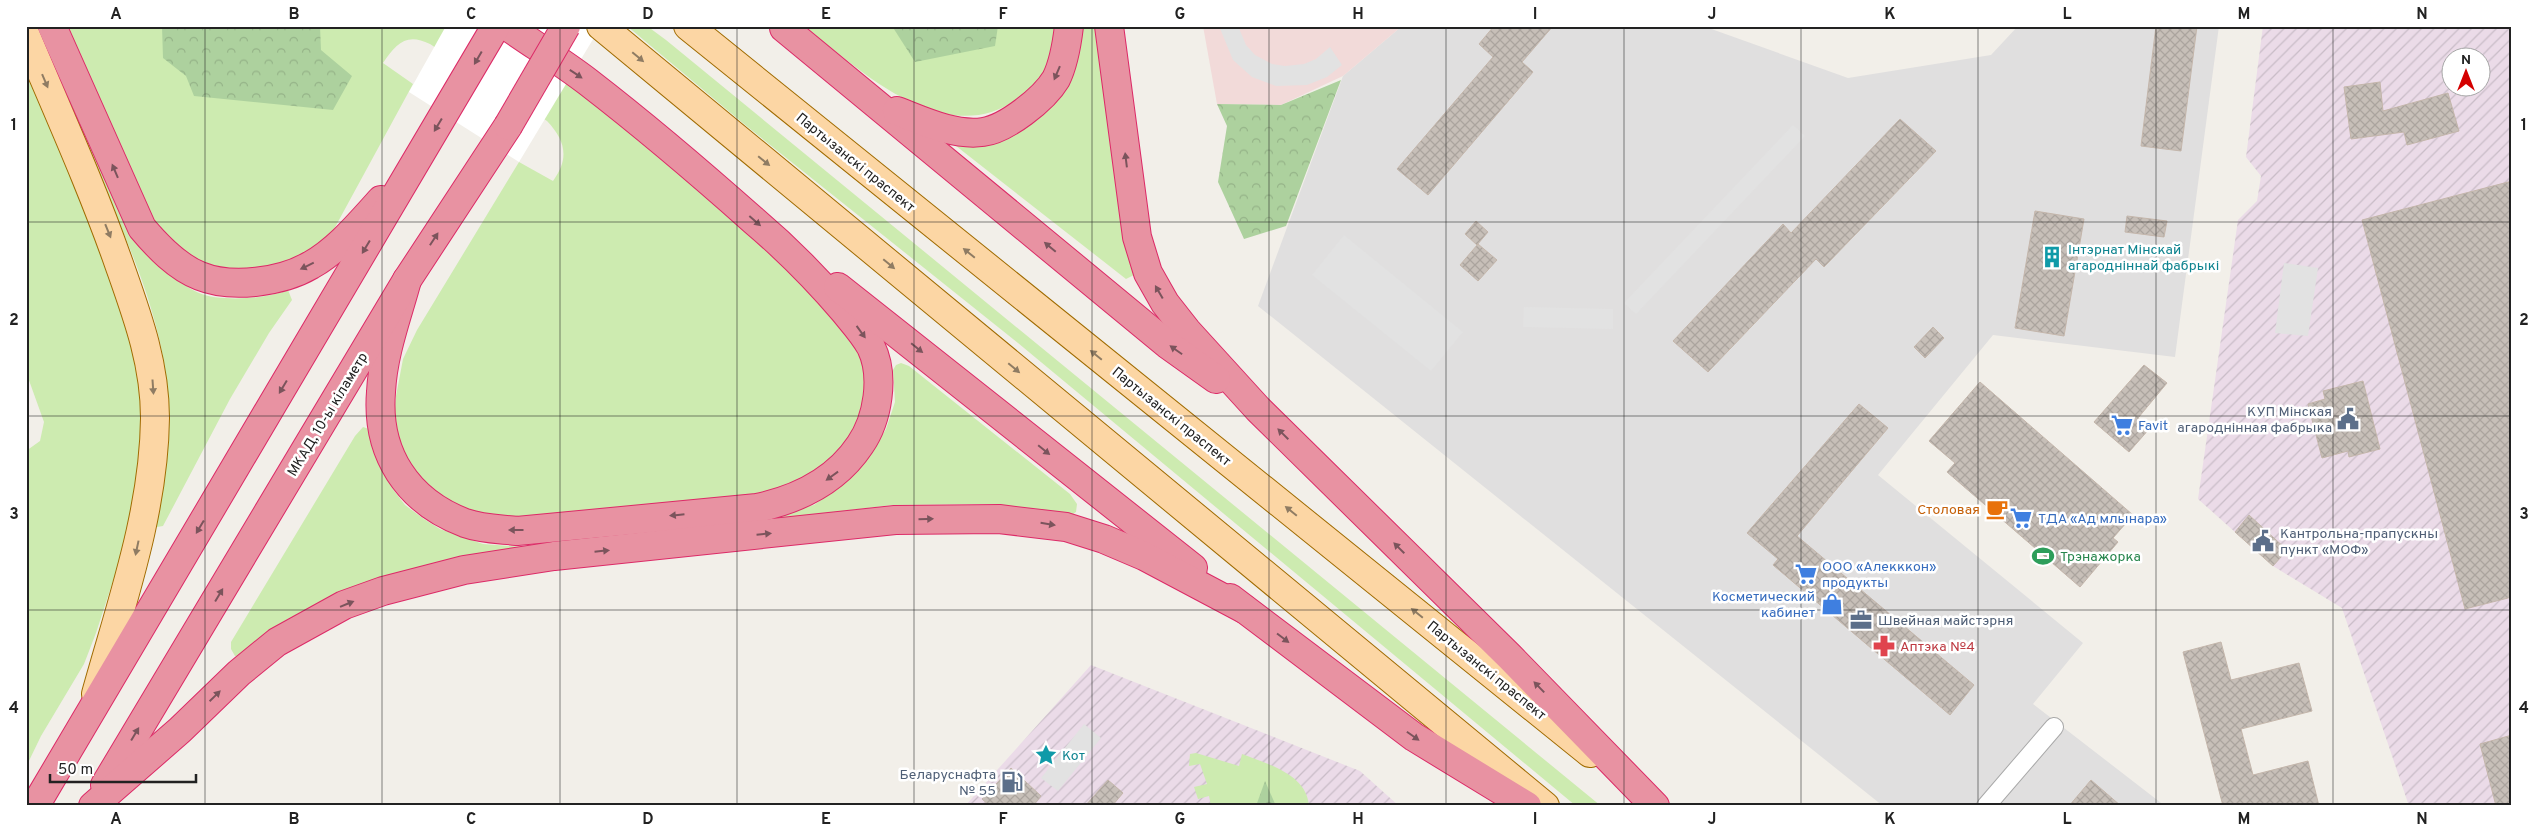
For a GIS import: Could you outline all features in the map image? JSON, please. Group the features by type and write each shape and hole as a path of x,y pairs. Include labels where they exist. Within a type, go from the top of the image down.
{"highway":[{"path":"52,26 142,228 160,248 200,277 226,282 254,282 287,275 311,265 329,252 362,220 417,160"},
{"path":"35,806 496,26"},
{"path":"407,280 385,357 380,392 382,430 386,447 396,469 416,494 444,513 465,523 489,529 518,531 757,508 780,503 818,485 842,468 852,458 872,426 875,409 877,367 871,348 824,287 781,244 678,154 610,99 507,26"},
{"name":"МКАД, 10-ы кіламетр","path":"93,806 407,280 508,126 566,26"},
{"path":"782,27 876,98 895,110 941,127 982,132 1004,126 1037,101 1056,79 1066,46 1069,26"},
{"path":"1109,26 1137,237 1146,266 1165,303 1186,331 1258,409 1510,657 1651,802"},
{"path":"782,27 1167,344 1258,409"},
{"path":"781,244 896,331 1244,609 1414,737 1527,806"},
{"path":"93,806 180,730 239,673 277,642 344,605 383,591 474,569 554,556 895,520 999,519 1066,528 1104,540 1144,556 1244,609"}],"main road":[{"path":"601,26 1545,806"},
{"name":"Партызанскі праспект","path":"688,26 1651,802"},
{"path":"26,36 109,235 132,296 141,322 153,380 155,418 145,507 137,551 90,713"}],"street":[{"path":"1986,806 2054,727"}],"shaded area":[{"path":"1203,26 1402,26 1343,76 1281,105 1217,104"},
{"path":"1219,26 1238,26 1246,45 1255,55 1272,64 1285,66 1304,64 1316,59 1330,47 1342,65 1327,77 1307,85 1276,86 1252,77 1233,60"},
{"path":"1402,26 1703,26 1848,78 1991,55 2018,26 2219,26 2175,357 1993,335 1878,475 2083,643 2033,704 2165,806 1883,806 1258,306 1343,76"},
{"path":"2263,26 2512,26 2512,806 2409,806 2342,608 2273,566 2198,499 2238,220 2257,201 2261,176 2246,157"},
{"path":"1793,125 1805,136 1636,314 1624,303"},
{"path":"1344,235 1463,332 1431,371 1312,275"},
{"path":"2284,263 2318,268 2308,336 2275,333"},
{"path":"1524,307 1613,309 1613,329 1523,327"},
{"path":"1091,665 1360,771 1399,806 965,806"},
{"path":"1084,724 1101,738 1058,791 1041,778"}],"green space":[{"path":"32,26 40,26 166,270 190,288 208,296 244,298 268,296 288,290 292,300 269,333 230,399 163,526 157,527 152,520 164,475 169,431 167,387 160,343 149,301 134,258"},
{"path":"63,26 487,26 572,83 822,292 860,342 870,387 853,441 817,474 765,495 526,520 490,519 447,503 408,468 393,424 403,359 417,330 519,162 553,181 562,165 563,150 558,135 553,128 547,121 430,44 414,39 402,42 392,50 383,63 413,84 327,242 294,261 254,269 227,269 203,264 179,251 148,216"},
{"path":"162,26 320,26 321,50 352,76 333,110 194,96 186,76 163,58"},
{"path":"627,26 647,26 666,40 1601,806 1576,806 1018,343 744,124"},
{"path":"804,26 1060,26 1052,58 1042,76 1027,92 989,113 961,116 932,110 904,98 877,82"},
{"path":"892,26 998,26 995,46 915,62"},
{"path":"1082,26 1096,26 1116,190 1134,275 1126,279 951,142 1064,89 1077,59"},
{"path":"26,62 106,246 136,352 144,438 125,544 96,633 84,664 41,736 26,767 26,451 40,441 44,422 26,372"},
{"path":"1341,80 1286,226 1244,239 1218,182 1227,126 1217,104 1281,105"},
{"path":"901,363 909,366 1070,494 1077,504 1076,512 1070,516 1038,509 992,504 892,505 508,552 241,658 235,656 231,649 231,642 355,436 363,427 369,429 392,488 405,505 440,529 483,544 525,547 763,517 814,505 851,478 870,455 886,429 895,402 893,370 896,365"},
{"path":"1196,753 1239,766 1242,754 1274,766 1294,778 1301,786 1307,795 1309,806 1211,806 1209,796 1198,799 1194,787 1207,784 1200,764 1189,766 1190,754"},
{"path":"1265,781 1276,806 1256,806"}],"pier":[{"path":"446,26 601,26 519,162 409,92"}],"building":[{"path":"1494,26 1553,26 1522,62 1533,72 1428,195 1397,169 1493,57 1479,44"},
{"path":"2156,26 2197,26 2181,151 2141,146"},
{"path":"2380,82 2383,111 2440,95 2440,98 2449,98 2459,131 2407,145 2404,132 2351,139 2344,87"},
{"path":"1900,119 1936,151 1824,267 1816,259 1708,372 1673,341 1783,224 1791,233"},
{"path":"2512,181 2512,597 2465,609 2362,220"},
{"name":"Інтэрнат Мінскай агародніннай фабрыкі","path":"2035,211 2084,219 2064,336 2015,328"},
{"path":"2127,216 2167,221 2164,237 2125,232"},
{"path":"1476,221 1488,232 1477,245 1465,234"},
{"path":"1478,244 1497,260 1478,281 1460,265"},
{"path":"1933,327 1944,338 1925,358 1914,347"},
{"path":"2144,365 2167,383 2138,418 2150,428 2129,452 2094,422"},
{"path":"2363,381 2380,449 2349,457 2348,451 2322,458 2308,404 2325,399 2323,391"},
{"path":"1980,382 2133,515 2113,538 2118,542 2080,587 1947,472 1955,463 1929,441"},
{"path":"1859,404 1888,428 1797,536 1974,685 1950,715 1773,565 1778,559 1747,533"},
{"path":"2249,515 2287,550 2273,566 2235,532"},
{"path":"2221,642 2231,680 2299,663 2312,711 2241,729 2253,775 2308,761 2319,806 2223,806 2183,652"},
{"path":"2512,735 2512,806 2496,806 2480,744"},
{"name":"Беларуснафта № 55","path":"1011,768 1041,796 1033,806 990,806 982,799"},
{"path":"1108,780 1123,793 1112,806 1085,806"},
{"path":"2091,780 2121,806 2069,806"}],"place":[{"name":"Інтэрнат Мінскай агародніннай фабрыкі","path":"2052,257"},
{"name":"КУП Мінская агароднінная фабрыка","path":"2348,419"},
{"name":"Favit","path":"2122,425"},
{"name":"Столовая","path":"1997,509"},
{"name":"ТДА «Ад млынара»","path":"2021,518"},
{"name":"Кантрольна-прапускны пункт «МОФ»","path":"2263,541"},
{"name":"Трэнажорка","path":"2043,556"},
{"name":"ООО «Алекккон» продукты","path":"1806,574"},
{"name":"Косметический кабинет","path":"1832,604"},
{"name":"Швейная майстэрня","path":"1861,620"},
{"name":"Аптэка №4","path":"1884,646"},
{"name":"Кот","path":"1046,755"},
{"name":"Беларуснафта № 55","path":"1012,782"}]}
